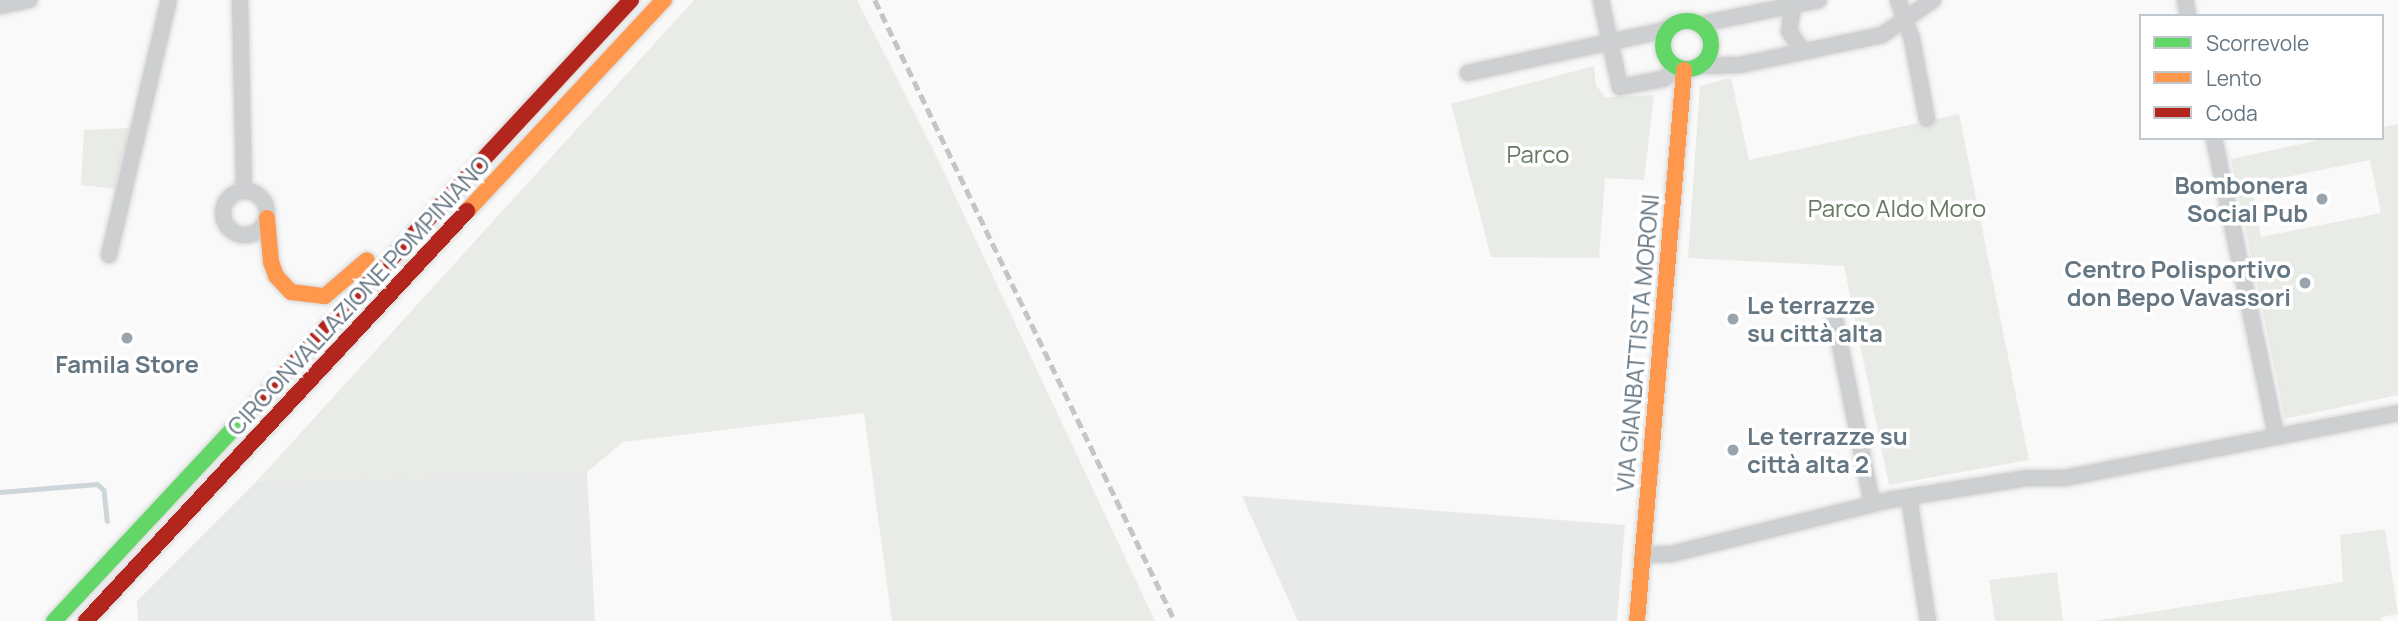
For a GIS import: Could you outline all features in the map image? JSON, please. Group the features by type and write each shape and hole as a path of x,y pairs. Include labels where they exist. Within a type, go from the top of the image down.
{"main road":[{"path":"267,218 276,276 291,292 325,296 472,173 522,98 614,0"},
{"name":"CIRCONVALLAZIONE POMPINIANO","path":"54,621 631,0"},
{"name":"CIRCONVALLAZIONE POMPINIANO","path":"86,621 664,0"},
{"path":"649,16 675,0"},
{"name":"VIA GIANBATTISTA MORONI","path":"1688,23 1690,0"},
{"name":"VIA GIANBATTISTA MORONI","path":"1688,23 1712,40 1707,60 1687,68 1667,60 1663,47 1665,34 1688,23"},
{"name":"VIA GIANBATTISTA MORONI","path":"1637,621 1687,68"},
{"path":"37,616 233,409 297,361"},
{"path":"207,517 274,420"}],"street":[{"path":"0,6 29,0"},
{"path":"109,255 169,0"},
{"path":"240,0 244,190"},
{"path":"1601,0 1620,87 1663,79 1687,68 1740,65 1882,35 1905,23 1933,0"},
{"path":"1468,73 1688,23 1819,0"},
{"path":"1898,0 1927,119"},
{"path":"1793,4 1789,31 1802,50"},
{"path":"2214,140 2276,436"},
{"path":"244,190 264,200 267,218 252,234 238,234 227,226 222,214 225,202 244,190"},
{"path":"1835,320 1872,504"},
{"path":"1642,555 1671,554 1909,497 2028,478 2064,478 2398,413"},
{"path":"1909,497 1928,621"}],"shaded area":[{"path":"587,472 595,621 138,621 137,601 257,481"},
{"path":"1242,496 1625,525 1617,621 1298,621"}],"green space":[{"path":"694,0 857,0 935,153 1155,621 892,621 864,413 623,442 587,472 257,481"},
{"name":"Parco","path":"1594,66 1596,85 1605,97 1654,95 1644,180 1605,178 1599,258 1491,257 1451,104"},
{"name":"Parco Aldo Moro","path":"1731,78 1749,160 1959,114 2029,460 1889,485 1844,266 1688,258 1700,86"},
{"path":"2398,124 2398,395 2285,419 2231,159 2320,140 2384,140 2384,127","holes":["2370,160 2381,213 2261,237 2251,184"]},
{"path":"130,128 116,189 81,185 84,130"},
{"path":"2385,529 2398,614 2381,617 2381,621 2094,621 2343,582 2340,535"},
{"path":"2057,572 2063,621 1995,621 1989,580"}],"waterway":[{"path":"0,492 97,484 104,490 107,521"}],"railway":[{"path":"875,0 1175,621"}],"traffic: fast":[{"path":"1687,21 1696,22 1704,28 1710,36 1711,45 1710,54 1704,62 1696,68 1687,69 1678,68 1670,62 1664,54 1663,45 1664,36 1670,28 1678,22 1687,21"},
{"path":"54,621 249,412"}],"traffic: slow":[{"path":"467,211 664,0"},
{"path":"1637,621 1684,70"},
{"path":"267,218 271,262 276,276 291,292 325,296 367,260"}],"traffic: jam":[{"path":"249,412 631,0"},
{"path":"86,621 467,211"}],"place":[{"name":"Bombonera Social Pub","path":"2322,199"},
{"name":"Centro Polisportivo don Bepo Vavassori","path":"2305,283"},
{"name":"Le terrazze su città alta","path":"1733,319"},
{"name":"Famila Store","path":"127,338"},
{"name":"Le terrazze su città alta 2","path":"1733,450"}]}
